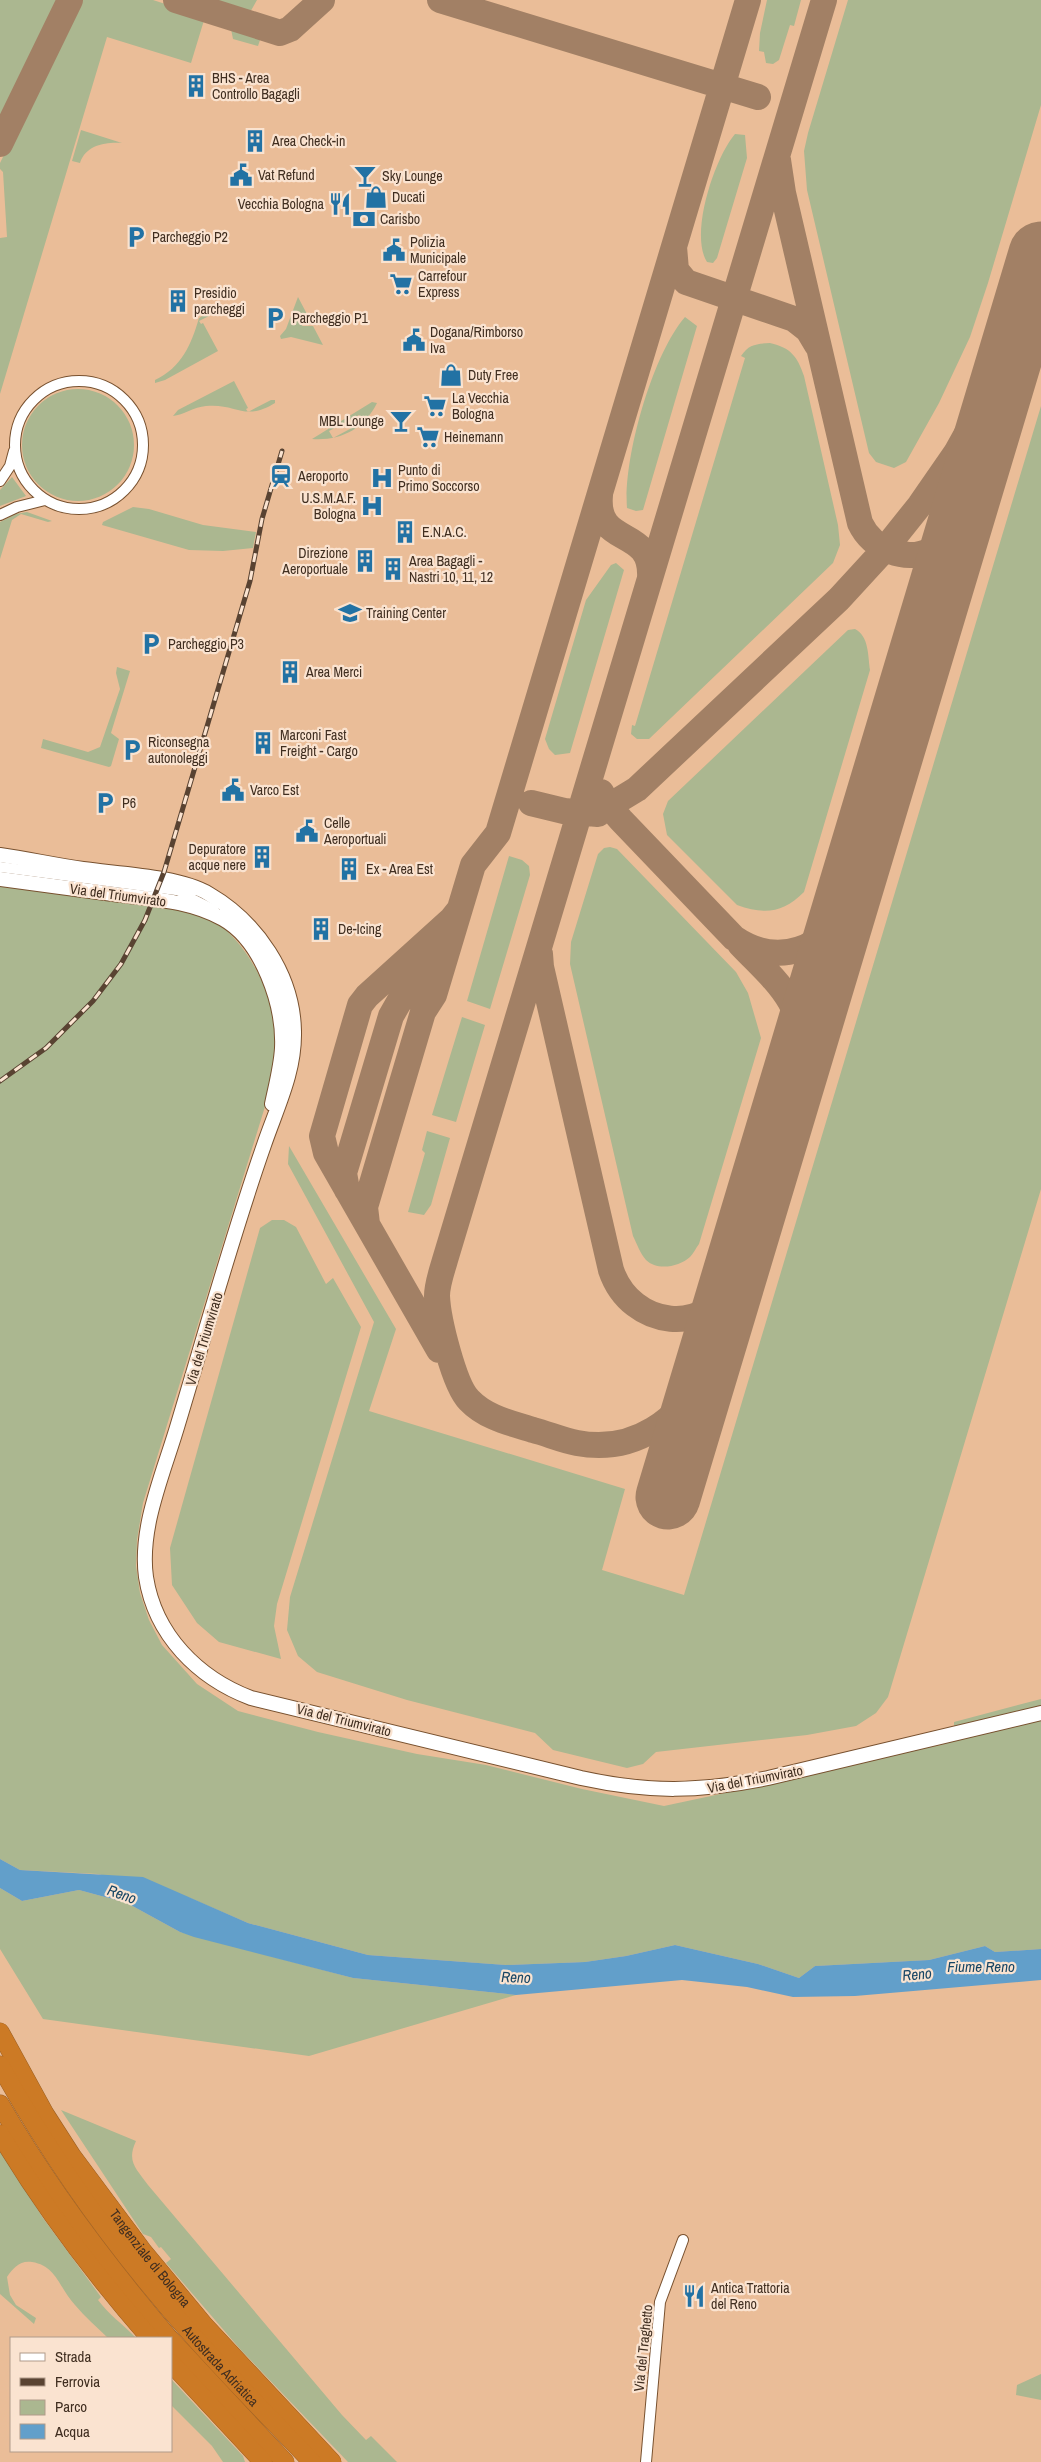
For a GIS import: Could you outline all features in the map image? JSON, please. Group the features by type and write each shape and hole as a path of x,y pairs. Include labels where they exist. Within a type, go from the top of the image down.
{"highway":[{"name":"Tangenziale di Bologna","path":"0,2032 72,2156 175,2292 230,2354 332,2462"},
{"name":"Autostrada Adriatica","path":"0,2066 46,2144 106,2228 165,2303 193,2336 312,2462"},
{"name":"Autostrada Adriatica","path":"0,2104 48,2182 115,2272 168,2337"},
{"path":"0,2134 21,2169 81,2252 149,2337"},
{"name":"Autostrada Adriatica","path":"172,2341 284,2462"},
{"path":"172,2364 264,2462"}],"street":[{"path":"0,481 10,466 15,450 16,433 26,408 45,390 61,383 76,380 99,383 121,396 133,410 141,427 143,451 138,470 126,488 109,502 86,509 63,507 45,500 32,489 22,475 15,450"},
{"path":"0,515 7,510 45,500"},
{"name":"Via del Triumvirato","path":"0,854 42,864 185,884 200,889 220,901 250,926 284,979 293,1014 294,1050 291,1069 264,1145 153,1507 147,1538 146,1575 153,1606 169,1636 204,1674 226,1688 251,1698 590,1780 657,1790 690,1790 751,1782 1041,1713"},
{"name":"Via del Triumvirato","path":"0,867 193,892 220,901"},
{"name":"Via del Triumvirato","path":"0,879 168,901 199,908 231,925"},
{"name":"Via del Triumvirato","path":"162,888 201,902 231,925 242,936 264,968 277,999 282,1049 264,1145"},
{"name":"Via del Traghetto","path":"646,2462 660,2302 683,2240"}],"green space":[{"path":"0,0 60,0 0,124"},
{"path":"81,0 153,0 205,17 191,63 107,37 0,394 0,238 7,237 3,172 0,169 0,163"},
{"path":"215,0 257,0 248,16 213,5"},
{"path":"767,0 801,0 794,26 790,25 779,60 773,64 766,63 764,52 759,51 760,33"},
{"path":"848,0 1041,0 1041,105 988,283 970,337 939,403 906,462 894,468 876,462 869,453 807,190 804,151"},
{"path":"236,26 262,34 258,46 233,39 231,29"},
{"path":"81,130 122,143 109,143 91,148 80,163 72,161"},
{"path":"735,134 745,135 747,158 717,258 713,263 707,262 702,249 701,233 707,196 720,160"},
{"path":"298,297 308,316 302,326 313,326 323,345 291,337 281,339 280,336 286,329"},
{"path":"221,305 223,309 199,321 201,324 203,323 218,351 165,380 155,383 155,380 179,362 189,346 199,318"},
{"path":"685,317 697,326 643,510 636,511 627,508 627,487 635,436 642,408 661,356"},
{"path":"770,343 788,350 796,358 804,376 838,525 840,545 833,563 649,739 637,739 631,734 632,725 635,726 745,358 741,356 753,345"},
{"path":"234,381 248,408 246,409 248,412 226,407 206,406 173,416 178,410"},
{"path":"78,389 89,390 99,394 117,406 129,424 133,434 133,456 129,466 117,484 99,496 89,500 78,501 67,500 57,496 39,484 27,466 23,456 22,445 23,434 27,424 39,406 57,394 67,390"},
{"path":"271,400 275,400 275,403 264,408 249,411"},
{"path":"372,402 377,403 363,422 359,415 329,431 333,438 312,439"},
{"path":"1041,406 1041,1189 888,1697 876,1713 856,1726 807,1735 656,1752 643,1764 627,1768 553,1750 535,1733 407,1700 317,1672 298,1656 287,1630 290,1597 374,1322 288,1164 289,1146 396,1329 369,1411 625,1489 602,1570 684,1595"},
{"path":"362,423 350,432 342,435 334,438"},
{"path":"12,477 26,496 0,506 0,490"},
{"path":"133,507 149,509 203,525 256,532 253,548 223,551 189,550 102,525 103,522"},
{"path":"27,512 52,521 48,522 21,514 12,520 0,559 0,522 16,514"},
{"path":"616,563 624,570 570,753 555,755 549,749 545,739 586,600 611,565"},
{"path":"855,629 860,632 865,641 870,670 804,892 789,904 773,910 756,910 737,905 667,835 663,814 668,801 848,630"},
{"path":"117,667 130,671 111,733 119,739 111,766 41,748 43,739 88,752 100,747 120,689 116,673"},
{"path":"604,848 617,849 736,972 748,993 761,1038 699,1244 691,1256 685,1260 674,1265 662,1267 646,1260 633,1236 570,964 571,942 598,854"},
{"path":"509,856 522,860 529,866 530,875 490,1009 467,1001"},
{"path":"0,884 181,908 206,916 221,925 246,953 257,970 271,1007 275,1026 275,1043 267,1100 143,1503 137,1540 136,1566 140,1593 149,1620 162,1645 197,1684 238,1711 318,1732 417,1754 486,1765 582,1789 664,1806 753,1787 884,1755 941,1745 967,1735 1041,1718 1041,1949 995,1952 985,1946 929,1960 815,1966 799,1978 758,1964 675,1945 626,1956 585,1962 506,1965 368,1955 248,1923 190,1898 98,1874 20,1870 0,1859"},
{"path":"462,1017 485,1025 456,1122 432,1115"},
{"path":"427,1131 450,1138 431,1205 424,1215 408,1212 425,1153 422,1150"},
{"path":"272,1220 284,1220 296,1227 326,1284 333,1278 361,1327 277,1604 274,1626 281,1659 219,1642 197,1623 172,1585 170,1548 260,1228"},
{"path":"1041,1699 1041,1706 954,1726 954,1722"},
{"path":"0,1888 22,1901 79,1890 127,1903 180,1932 353,1978 516,1995 309,2056 43,2019 0,1949"},
{"path":"61,2110 136,2141 132,2154 134,2165 148,2185 342,2415 366,2440 371,2436 397,2462 348,2462 240,2349 166,2263 171,2259 161,2247 159,2248 151,2237 143,2234"},
{"path":"0,2150 43,2218 101,2297 98,2300 135,2337 107,2337 75,2305 52,2273 40,2264 32,2262 20,2263 7,2277 10,2295 16,2305 36,2318 34,2324 0,2294"},
{"path":"1041,2374 1041,2400 1016,2395 1017,2385"},
{"path":"172,2380 243,2456 245,2462 223,2462 212,2446 172,2406"}],"water":[{"name":"Fiume Reno","path":"0,1859 20,1870 143,1877 248,1923 368,1955 506,1965 585,1962 626,1956 675,1945 758,1964 799,1978 815,1966 929,1960 985,1946 995,1952 1041,1949 1041,1980 855,1996 793,1997 747,1987 682,1980 516,1995 353,1978 194,1937 180,1932 127,1903 79,1890 22,1901 0,1888"}],"taxiway":[{"path":"0,144 70,0"},
{"path":"176,0 280,33 290,29 322,0"},
{"path":"440,0 758,97"},
{"path":"367,1224 365,1207 423,1012 434,995 473,865 498,833 748,0"},
{"path":"706,1372 683,1405 653,1430 636,1438 618,1443 598,1445 566,1440 491,1416 469,1400 458,1381 448,1351 440,1320 437,1291 824,0"},
{"path":"778,160 783,193 860,523 865,532 881,547 901,554 912,555 923,553 938,546 962,518"},
{"path":"674,247 676,270 686,282 794,319 808,330 817,345"},
{"path":"581,812 609,806 637,789 839,599 884,550 920,505 956,453 986,399 1018,332"},
{"path":"600,495 601,512 606,523 614,531 643,550 649,561 650,578"},
{"path":"601,792 609,806 621,820 734,938 751,947 767,952 784,953 813,943 826,933 846,903"},
{"path":"531,803 564,811 598,814"},
{"path":"439,1350 326,1153 322,1136 360,1005 367,996 451,920 459,910"},
{"path":"740,944 776,981 793,1007 799,1022 801,1038 800,1057"},
{"path":"540,954 541,967 611,1270 621,1290 635,1305 652,1314 670,1319 689,1318 707,1311 722,1298 733,1279"},
{"path":"347,1190 344,1173 391,1016 399,1002 444,958"}],"runway":[{"path":"668,1497 1041,254"}],"railway":[{"path":"0,1081 46,1048 93,1001 121,964 145,920 164,872 250,581 262,519 282,451"}],"place":[{"name":"BHS - Area Controllo Bagagli","path":"196,86"},
{"name":"Area Check-in","path":"255,141"},
{"name":"Vat Refund","path":"241,175"},
{"name":"Sky Lounge","path":"365,176"},
{"name":"Ducati","path":"376,197"},
{"name":"Vecchia Bologna","path":"340,204"},
{"name":"Carisbo","path":"364,219"},
{"name":"Parcheggio P2","path":"136,237"},
{"name":"Polizia Municipale","path":"394,250"},
{"name":"Carrefour Express","path":"401,284"},
{"name":"Presidio parcheggi","path":"178,301"},
{"name":"Parcheggio P1","path":"275,318"},
{"name":"Dogana/Rimborso Iva","path":"414,340"},
{"name":"Duty Free","path":"451,375"},
{"name":"La Vecchia Bologna","path":"435,406"},
{"name":"MBL Lounge","path":"401,421"},
{"name":"Heinemann","path":"428,437"},
{"name":"Aeroporto","path":"281,476"},
{"name":"Punto di Primo Soccorso","path":"382,478"},
{"name":"U.S.M.A.F. Bologna","path":"372,506"},
{"name":"E.N.A.C.","path":"405,532"},
{"name":"Direzione Aeroportuale","path":"365,561"},
{"name":"Area Bagagli - Nastri 10, 11, 12","path":"393,569"},
{"name":"Training Center","path":"350,613"},
{"name":"Parcheggio P3","path":"151,644"},
{"name":"Area Merci","path":"290,672"},
{"name":"Marconi Fast Freight - Cargo","path":"263,743"},
{"name":"Riconsegna autonoleggi","path":"132,750"},
{"name":"Varco Est","path":"233,790"},
{"name":"P6","path":"105,803"},
{"name":"Celle Aeroportuali","path":"307,831"},
{"name":"Depuratore acque nere","path":"262,857"},
{"name":"Ex - Area Est","path":"349,869"},
{"name":"De-Icing","path":"321,929"},
{"name":"Antica Trattoria del Reno","path":"694,2296"}],"water label":[{"name":"Reno","path":"122,1894"},
{"name":"Reno","path":"917,1974"},
{"name":"Reno","path":"516,1977"}]}
